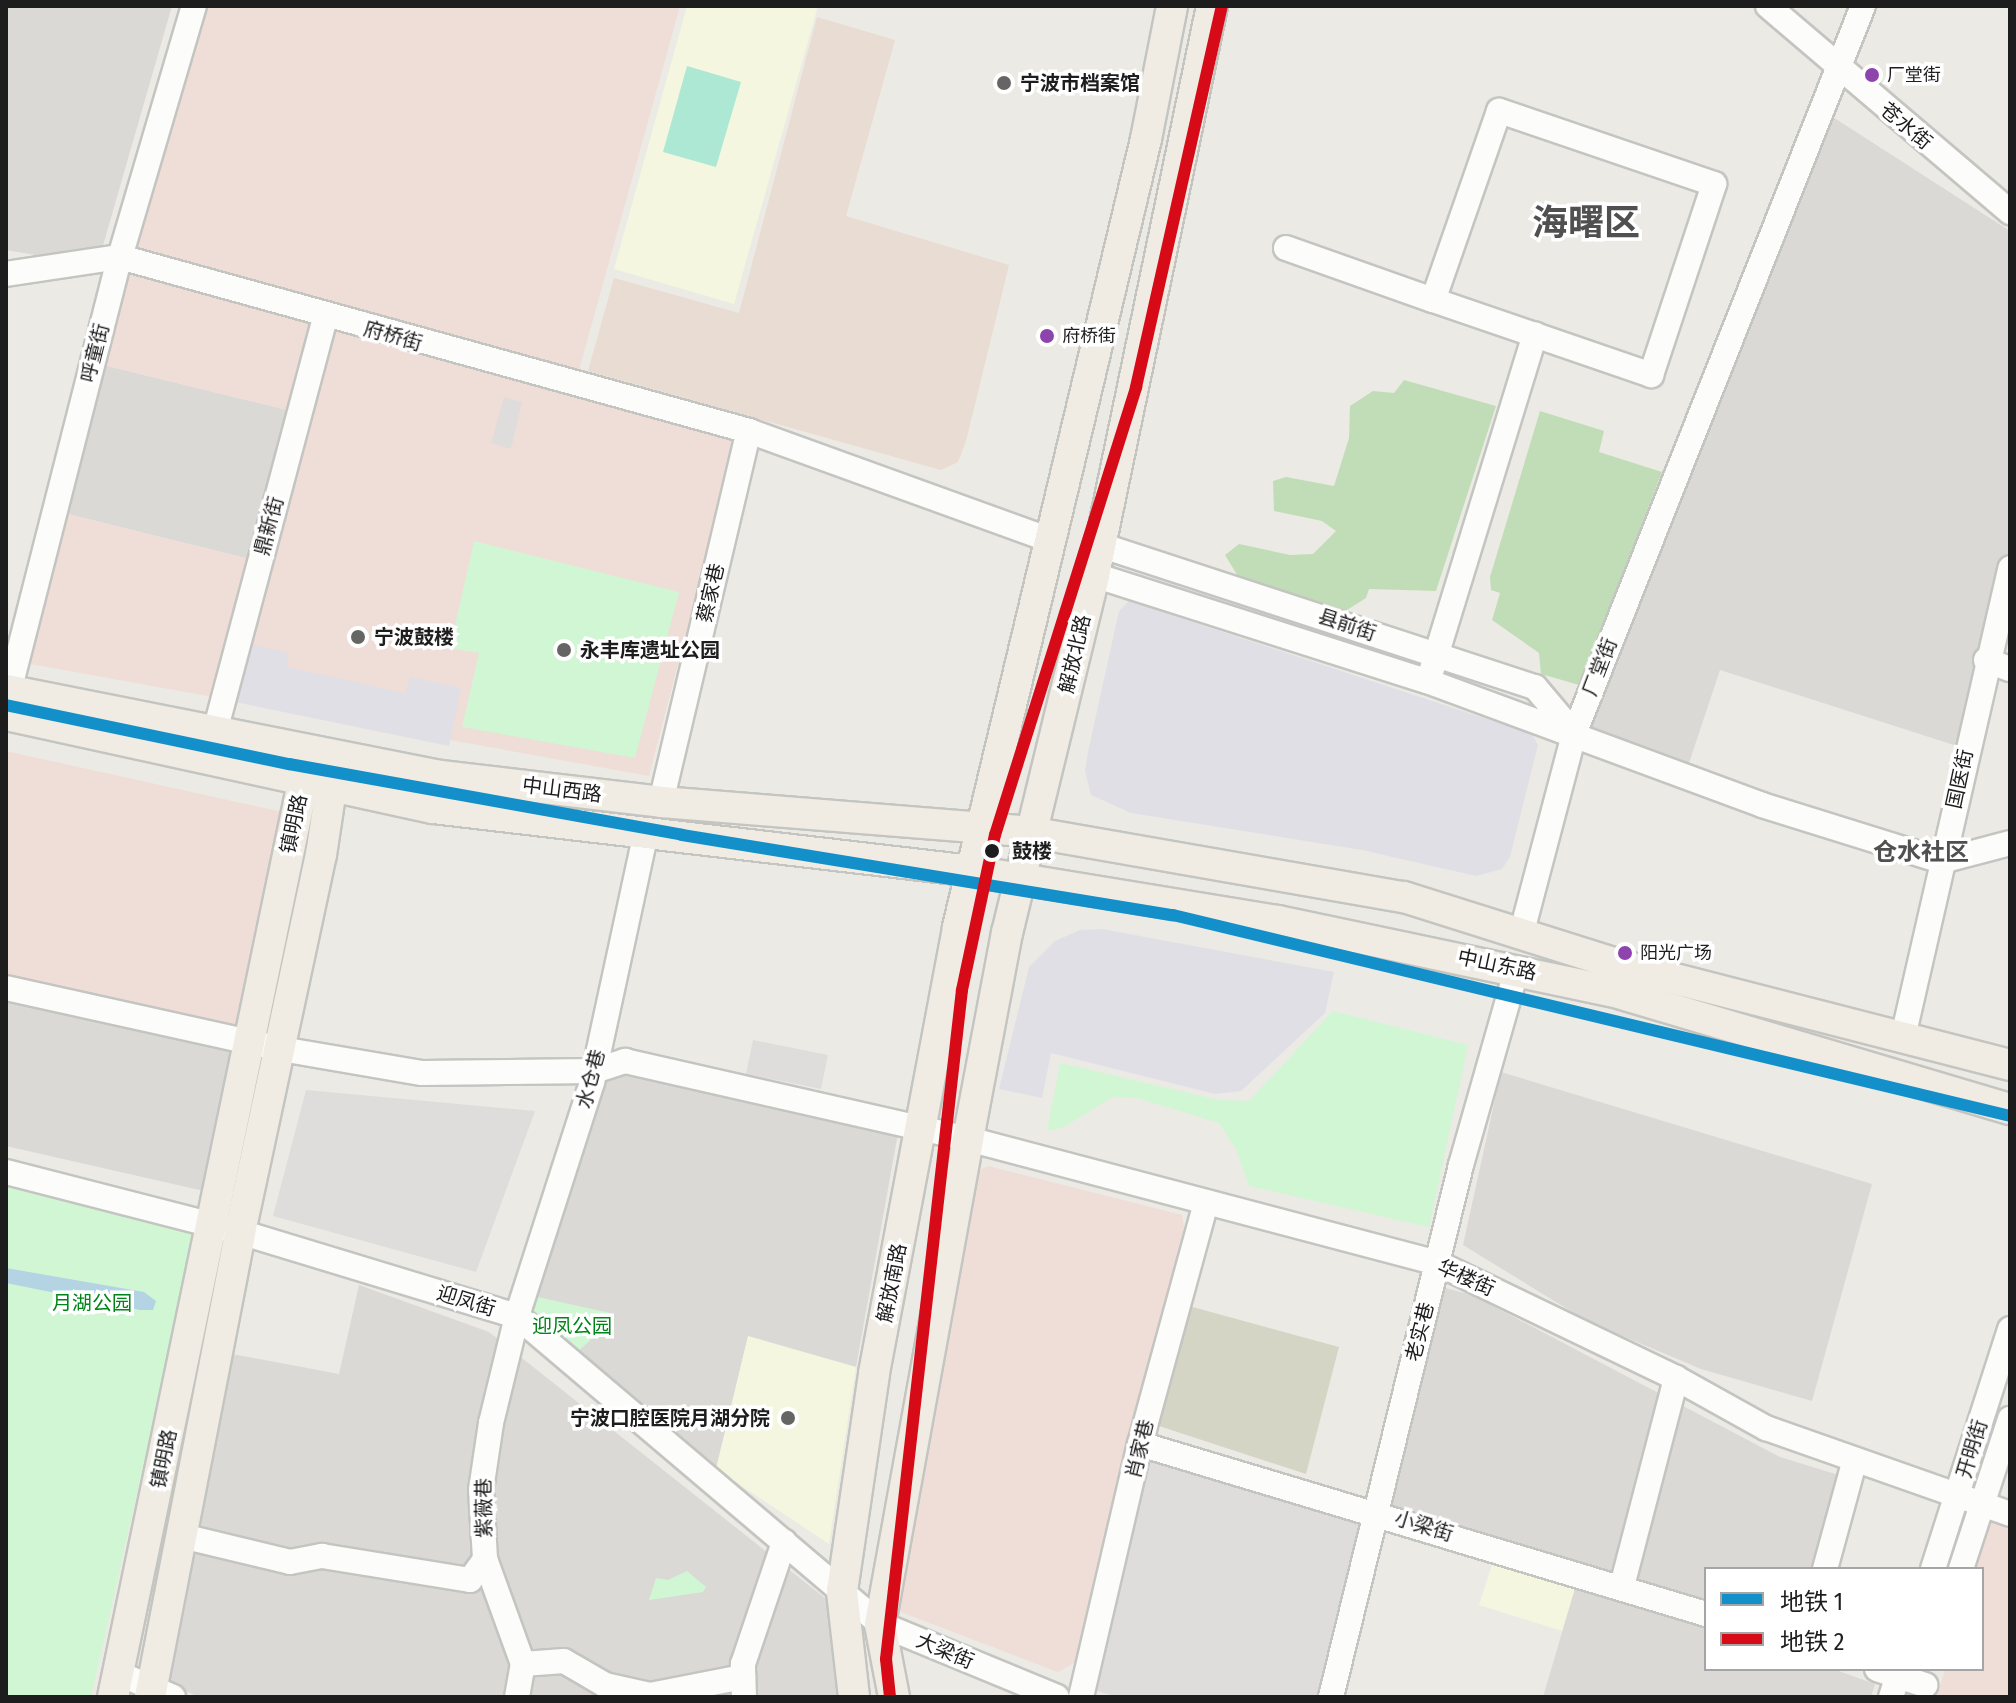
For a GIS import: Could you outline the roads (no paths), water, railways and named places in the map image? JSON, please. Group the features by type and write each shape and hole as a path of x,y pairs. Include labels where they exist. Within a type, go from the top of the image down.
{"main road":[{"path":"972,871 1172,6"},
{"name":"解放北路","path":"1019,878 1094,575 1212,6"},
{"name":"中山西路","path":"7,700 441,776 661,802 982,827"},
{"name":"中山西路","path":"7,700 317,786 433,808 645,836 972,871"},
{"name":"镇明路","path":"158,1694 226,1229 250,1040 325,756"},
{"name":"镇明路","path":"116,1685 226,1229 281,1049 317,786"},
{"name":"中山东路","path":"982,827 1030,832 1404,897 1521,935 2010,1065"},
{"name":"中山东路","path":"972,871 1517,969 1611,991 2010,1109"},
{"name":"解放南路","path":"854,1697 842,1591 874,1373 972,871"},
{"path":"894,1697 880,1624 1019,878"}],"street":[{"name":"呼童街","path":"7,700 120,257 194,6"},
{"name":"苍水街","path":"1768,6 1836,68 2010,212"},
{"name":"厂堂街","path":"1521,935 1574,734 1863,6"},
{"path":"1286,248 1433,300 1651,375 1714,184 1499,111 1433,300"},
{"name":"府桥街","path":"6,274 120,257 325,317 749,431 1050,540"},
{"name":"鼎新街","path":"214,735 325,317"},
{"path":"1427,681 1535,335"},
{"name":"蔡家巷","path":"661,802 749,431"},
{"name":"县前街","path":"1100,545 1535,687 1574,734"},
{"name":"国医街","path":"1903,1037 1986,660 2010,568"},
{"name":"县前街","path":"1094,575 1427,681 1762,805 1942,861"},
{"path":"1986,660 2010,669"},
{"name":"水仓巷","path":"517,1316 594,1071 645,836"},
{"path":"1942,861 2010,843"},
{"name":"老实巷","path":"1331,1697 1437,1263 1517,969"},
{"name":"华楼街","path":"6,988 281,1049 422,1073 594,1071 625,1061 968,1139 1437,1263 1676,1378 1766,1428 1854,1463 2010,1514"},
{"name":"迎凤街","path":"6,1172 226,1229 517,1316 842,1591"},
{"name":"肖家巷","path":"1081,1697 1140,1444 1206,1203"},
{"name":"紫薇巷","path":"517,1316 491,1423 481,1490 485,1559 523,1664"},
{"name":"开明街","path":"1934,1567 2010,1329"},
{"path":"1622,1586 1676,1378"},
{"name":"开明街","path":"1962,1567 2010,1419"},
{"name":"小梁街","path":"1140,1444 1377,1512 1704,1613"},
{"path":"1826,1567 1854,1463"},
{"path":"182,1536 290,1562 322,1556 470,1580 485,1559"},
{"path":"517,1697 523,1664 564,1661 605,1685 650,1695 744,1687 743,1664 784,1542"},
{"name":"大梁街","path":"842,1591 880,1624 1057,1697"},
{"path":"1891,1678 1925,1684"},
{"path":"116,1685 158,1694"}],"water":[{"path":"6,1268 144,1292 156,1301 153,1310 140,1310 6,1283"}],"metro line":[{"name":"2","path":"890,1697 886,1659 962,990 995,835 1136,387 1222,6"},
{"name":"1","path":"6,705 289,764 682,835 1173,915 2010,1116"}],"place":[{"name":"厂堂街","path":"1872,75"},
{"name":"宁波市档案馆","path":"1004,83"},
{"name":"府桥街","path":"1047,336"},
{"name":"宁波鼓楼","path":"358,637"},
{"name":"永丰库遗址公园","path":"564,650"},
{"name":"鼓楼","path":"992,851"},
{"name":"阳光广场","path":"1625,953"},
{"name":"宁波口腔医院月湖分院","path":"788,1418"}],"district":[{"name":"海曙区","path":"1586,224"},
{"name":"仓水社区","path":"1921,853"}],"park label":[{"name":"月湖公园","path":"92,1303"},
{"name":"迎凤公园","path":"572,1326"}]}
